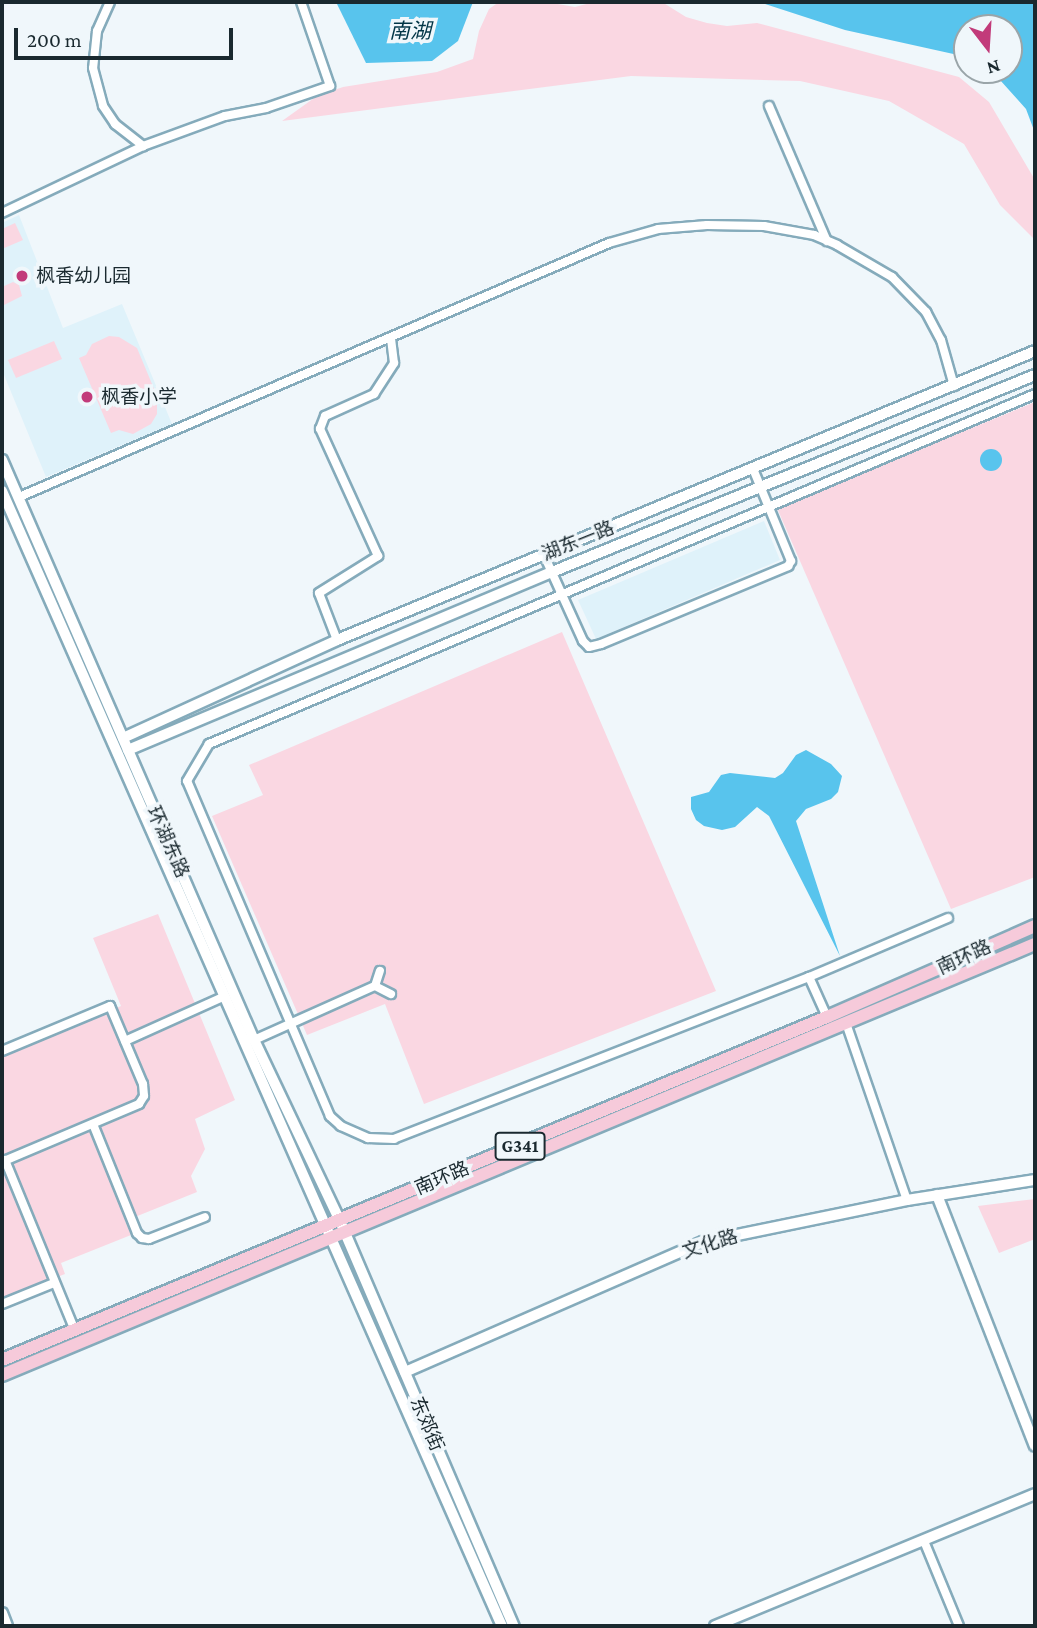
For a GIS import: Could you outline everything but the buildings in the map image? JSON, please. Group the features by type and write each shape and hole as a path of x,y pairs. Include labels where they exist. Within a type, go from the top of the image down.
{"highway":[{"name":"南环路","path":"343,1227 1035,926"},
{"name":"南环路","path":"2,1360 343,1227 1035,944"},
{"name":"南环路","path":"2,1375 330,1232"}],"main road":[{"name":"湖东一路","path":"123,737 337,640 1035,351"},
{"name":"湖东一路","path":"128,750 552,572 1035,375"},
{"name":"环湖东路","path":"2,460 254,1040 343,1227"},
{"name":"环湖东路","path":"2,491 223,997 330,1232"},
{"name":"东郊街","path":"343,1227 514,1626"},
{"name":"东郊街","path":"330,1232 502,1626"},
{"path":"2,1614 7,1626"}],"street":[{"path":"110,2 97,31 93,68 103,106 115,124 143,146"},
{"path":"2,213 143,146 225,116 266,108 330,86 301,2"},
{"path":"769,106 827,241"},
{"path":"19,498 609,243 658,229 707,225 764,226 827,241 892,277 910,293 926,312 941,340 954,386"},
{"path":"337,640 319,593 378,556 320,429 325,416 374,394 394,363 391,337"},
{"path":"948,918 809,976 394,1139 384,1140 353,1133 330,1116 187,781 200,755 209,744 1035,394"},
{"path":"544,555 583,641 589,647 601,644 788,566 791,561 753,469"},
{"path":"254,1040 375,986 380,971"},
{"path":"809,976 827,1017"},
{"path":"375,986 391,994"},
{"path":"125,1041 223,997"},
{"path":"2,1051 110,1006 143,1084 144,1096 139,1104 3,1161 75,1331"},
{"path":"846,1023 907,1200"},
{"path":"93,1124 137,1233 142,1238 149,1239 205,1217"},
{"name":"文化路","path":"405,1372 704,1242 907,1200 1035,1180"},
{"path":"937,1195 1035,1446"},
{"path":"2,1304 54,1283"},
{"path":"715,1626 1035,1494"},
{"path":"924,1541 959,1626"}],"shaded area":[{"path":"499,2 546,2 575,7 594,2 662,2 686,17 707,23 727,26 757,23 953,75 953,84 967,84 989,102 1035,180 1035,240 1000,205 964,144 889,101 800,81 631,76 282,121 317,96 343,87 437,72 473,59 479,31 489,9"},
{"name":"枫香小学","path":"19,215 63,328 122,304 172,424 46,477 2,370 2,223"},
{"path":"15,223 23,240 2,249 2,229"},
{"path":"13,282 19,285 22,296 2,306 2,287"},
{"path":"109,336 119,337 137,348 157,396 157,414 151,424 133,434 119,430 111,433 79,358 86,355 92,344"},
{"path":"54,341 62,359 16,378 8,360"},
{"path":"1035,402 1035,877 951,909 777,508"},
{"path":"764,521 780,560 596,639 578,600"},
{"path":"562,632 716,991 424,1104 385,1004 307,1035 212,816 263,795 249,765"},
{"path":"158,914 235,1100 195,1119 205,1149 191,1176 197,1192 125,1221 131,1235 61,1263 65,1274 2,1298 2,1057 121,1006 93,938"},
{"path":"1035,1199 1035,1239 999,1253 978,1206"}],"water":[{"name":"南湖","path":"336,2 473,2 458,41 432,61 366,63"},
{"path":"759,2 1035,2 1035,133 1026,109 1004,84 1023,84 1023,14 953,14 953,54 845,30"},
{"path":"991,449 999,452 1002,460 999,468 991,471 983,468 980,460 983,452"},
{"path":"806,750 831,764 842,776 838,792 831,799 806,809 796,821 840,956 769,816 757,807 735,827 722,830 704,826 696,820 691,809 691,797 709,792 721,775 730,773 775,778 783,773 796,755"}],"place":[{"name":"枫香幼儿园","path":"22,276"},
{"name":"枫香小学","path":"87,397"}]}
